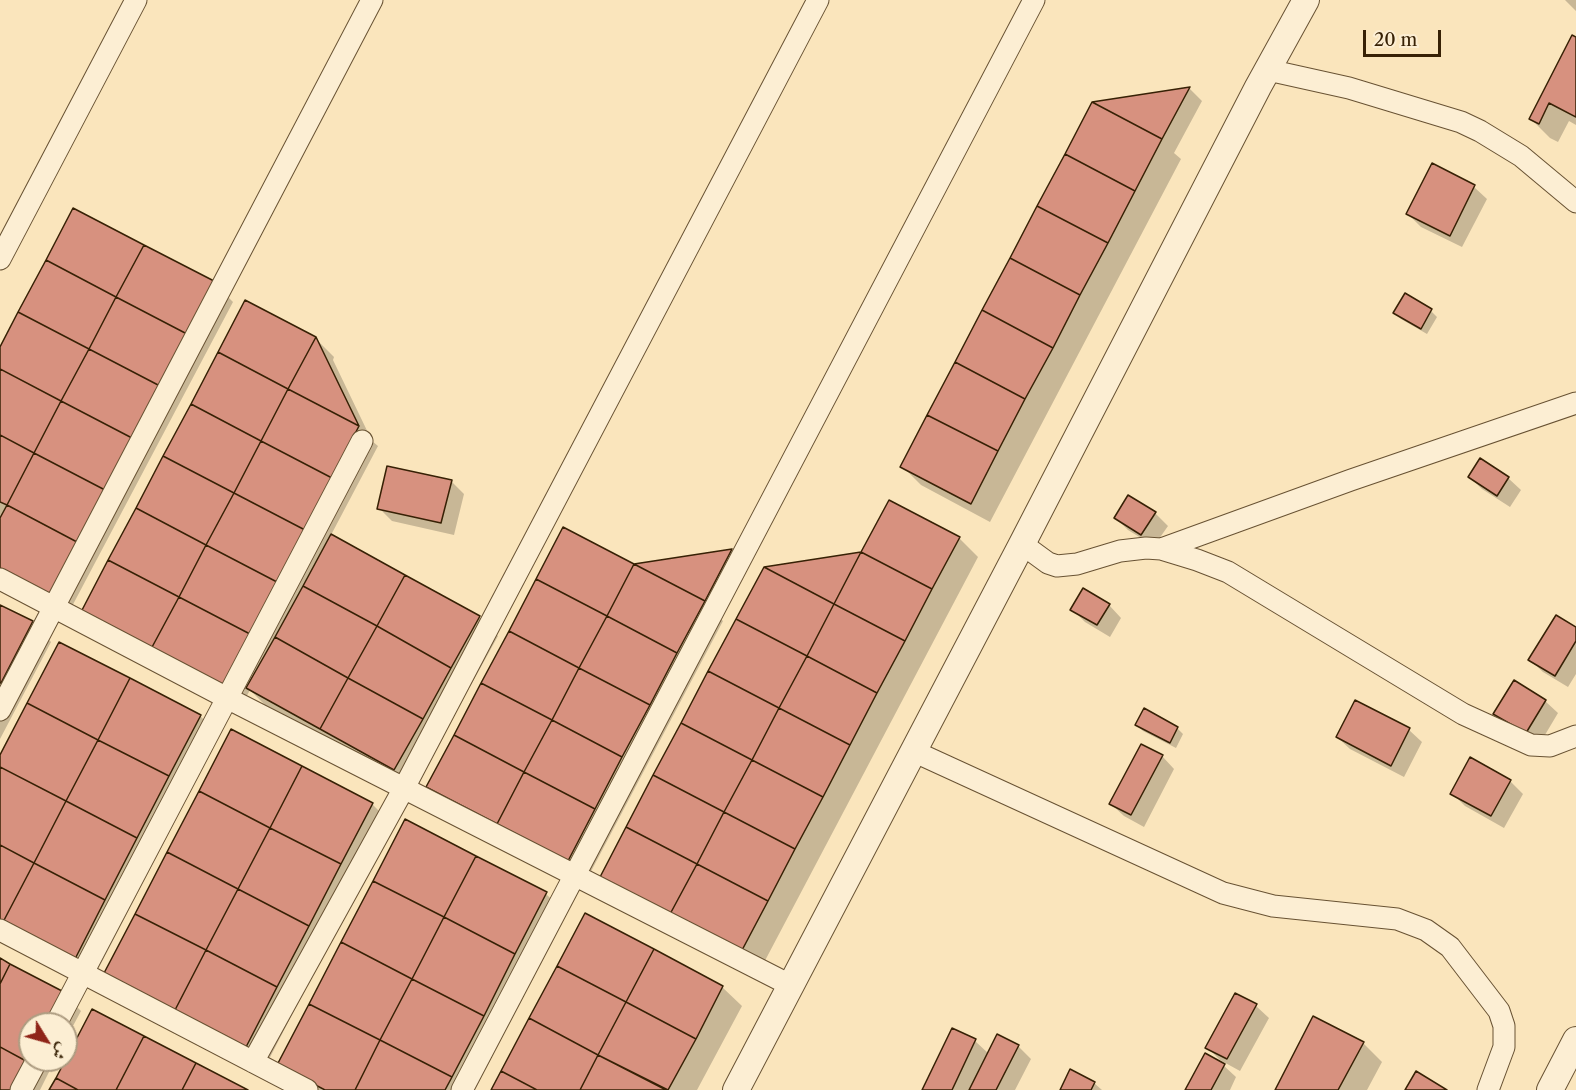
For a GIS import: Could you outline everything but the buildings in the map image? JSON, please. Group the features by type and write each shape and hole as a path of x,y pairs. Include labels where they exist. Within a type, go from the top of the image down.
{"street":[{"path":"0,259 136,0"},
{"path":"0,710 372,0"},
{"path":"253,1062 404,788 818,0"},
{"path":"462,1090 1034,0"},
{"path":"736,1090 1306,0"},
{"path":"1268,70 1349,88 1461,122 1521,156 1573,192"},
{"path":"1161,549 1351,480 1576,403"},
{"path":"62,1012 362,441"},
{"path":"1022,544 1048,563 1057,566 1077,564 1120,551 1146,548 1161,549 1228,572 1462,714 1521,741 1540,747 1550,746 1576,736"},
{"path":"0,579 227,698 790,985"},
{"path":"913,751 1223,893 1273,906 1397,919 1426,930 1450,947 1499,1011 1504,1026 1504,1047 1488,1090"},
{"path":"0,930 307,1090"},
{"path":"1550,1090 1576,1040"},
{"path":"21,1090 31,1072"}]}
